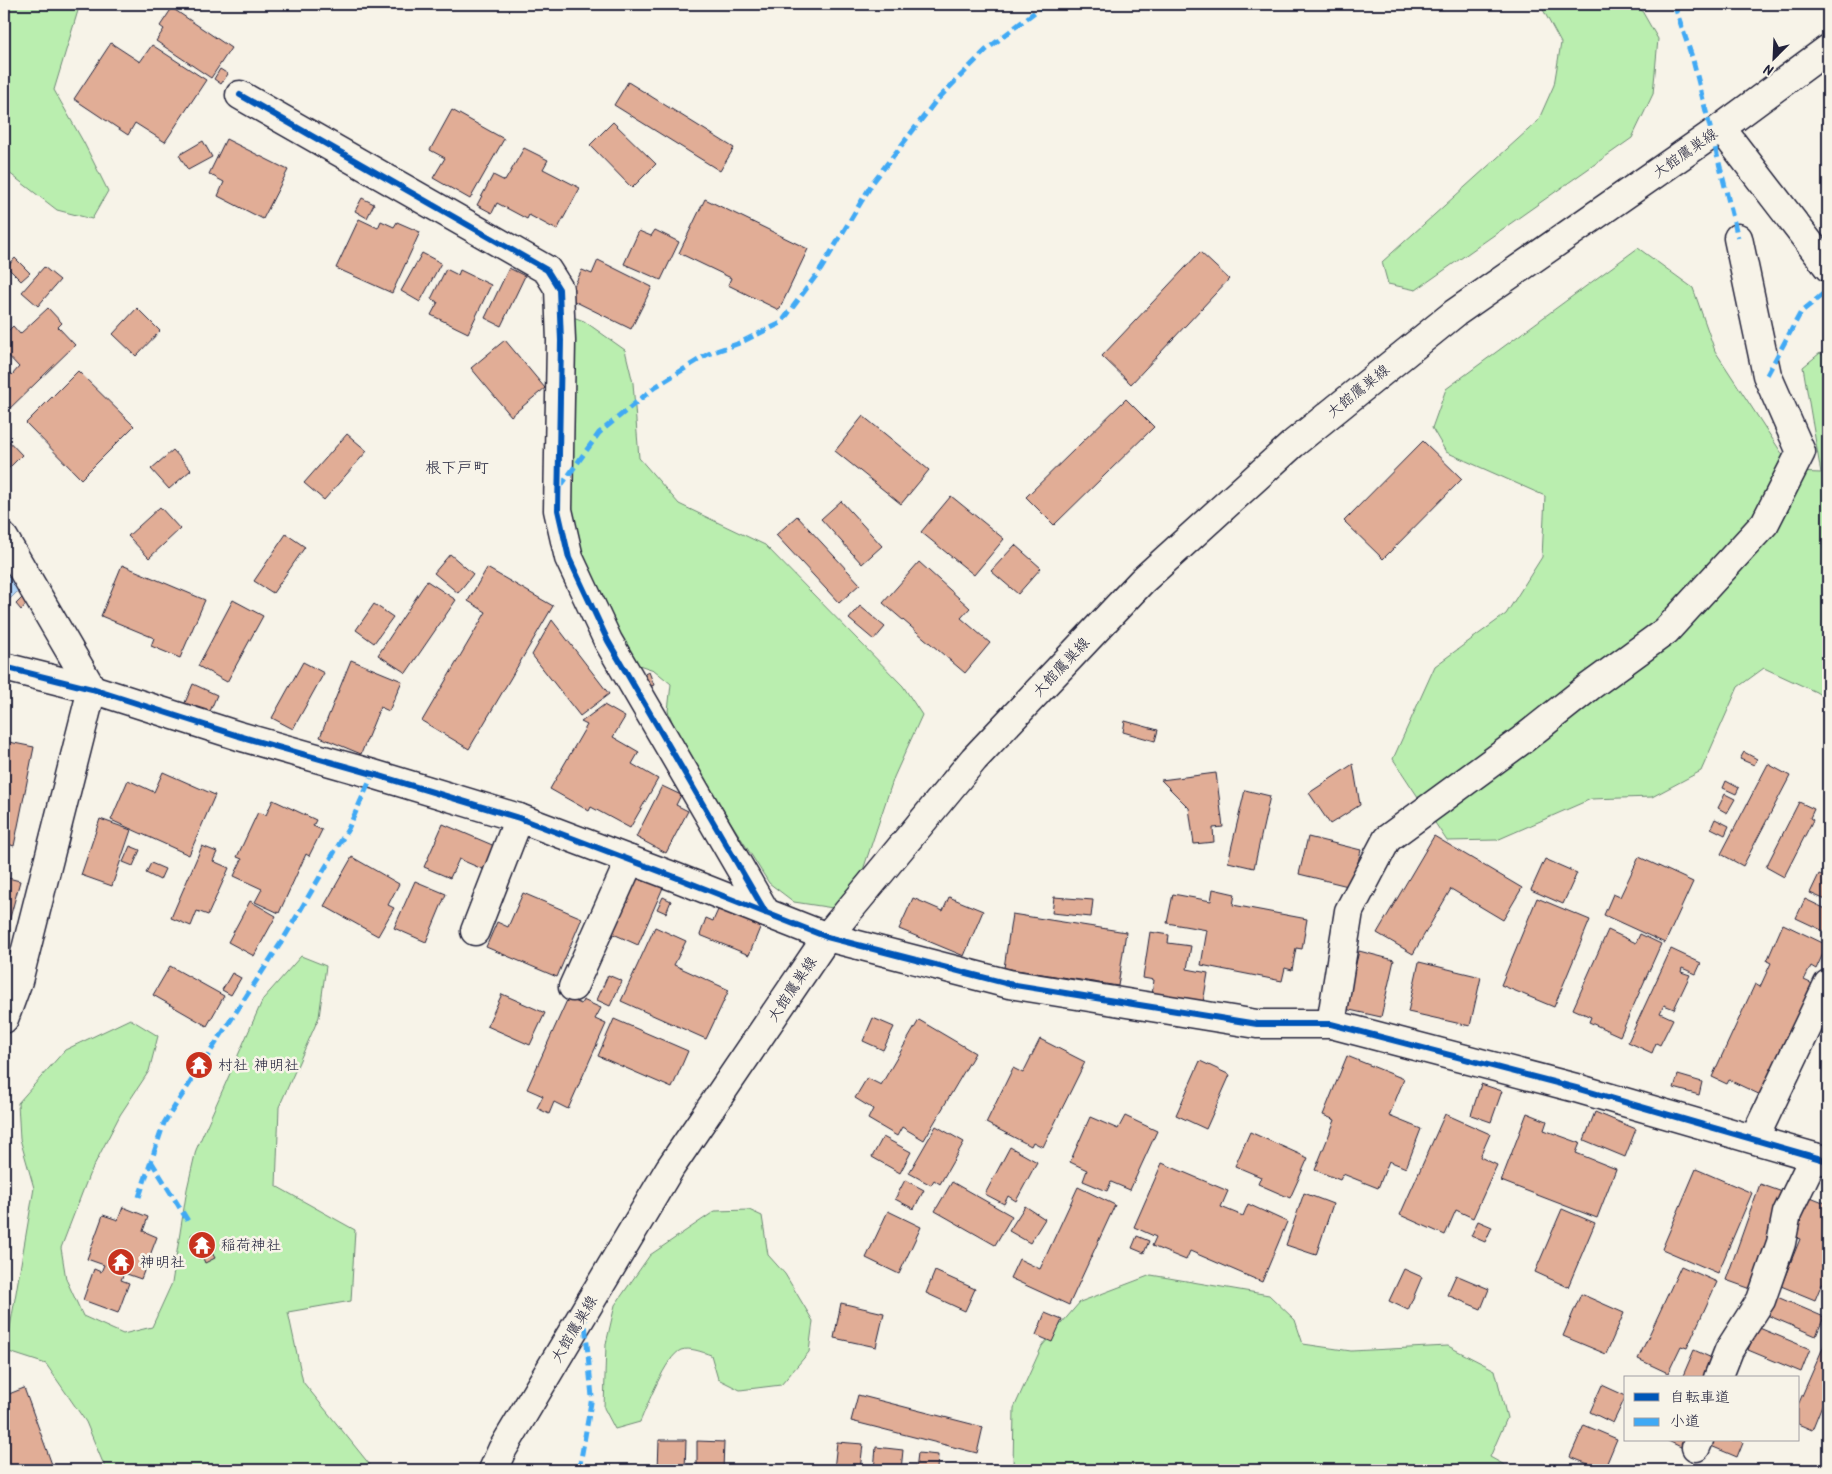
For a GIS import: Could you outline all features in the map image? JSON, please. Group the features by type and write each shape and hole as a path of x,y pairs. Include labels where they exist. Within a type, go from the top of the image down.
{"street":[{"name":"大館鷹巣線","path":"493,1470 507,1442 670,1168 827,937 974,759 1142,581 1293,444 1455,313 1721,128 1828,49"},
{"path":"240,95 547,270 559,289 561,341 558,510 569,558 608,641 766,913"},
{"path":"1721,128 1828,266"},
{"path":"1331,1024 1349,912 1387,839 1522,740 1588,687 1666,632 1765,523 1802,452 1767,375 1738,238"},
{"path":"4,538 92,688 18,980 4,1019"},
{"path":"4,667 92,688 239,736 519,818 827,937 1009,984 1257,1024 1331,1024 1576,1088 1821,1159 1787,1214 1781,1243 1761,1300 1729,1350 1719,1376"},
{"path":"475,931 519,818"},
{"path":"573,987 630,860"},
{"path":"1754,1139 1828,984"}],"green space":[{"path":"4,4 80,4 54,90 108,191 92,219 57,210 4,169"},
{"path":"1540,4 1638,4 1658,39 1653,94 1632,138 1416,290 1388,284 1382,262 1538,121 1554,85 1561,43"},
{"path":"1638,248 1693,288 1715,351 1794,472 1821,473 1803,367 1820,353 1828,358 1828,700 1816,692 1764,668 1738,687 1701,771 1652,797 1591,799 1497,840 1447,841 1393,759 1435,666 1506,614 1542,557 1545,496 1446,452 1432,428 1446,389"},
{"path":"573,317 584,321 625,350 633,383 639,458 679,504 765,545 903,686 922,715 894,777 863,870 833,908 794,902 769,883 679,740 668,711 671,684 654,670 636,664 578,558 567,503"},
{"path":"301,956 326,966 319,1017 279,1107 276,1186 355,1230 351,1301 288,1312 303,1382 374,1470 106,1470 86,1422 46,1364 6,1351 34,1188 20,1139 18,1103 65,1050 130,1019 158,1036 149,1071 120,1115 89,1175 61,1248 66,1279 83,1316 123,1334 152,1327 172,1283 187,1189 196,1150 263,999"},
{"path":"749,1210 762,1216 768,1255 785,1274 813,1321 809,1352 781,1385 740,1390 718,1379 711,1355 692,1349 681,1350 675,1354 663,1371 640,1422 615,1429 604,1408 606,1344 615,1305 650,1255 715,1211"},
{"path":"1151,1275 1269,1295 1295,1320 1303,1344 1351,1351 1448,1346 1495,1370 1507,1418 1490,1457 1510,1468 1525,1470 1013,1470 1014,1408 1042,1346 1080,1302"}],"water":[{"path":"4,562 21,588 9,600 4,595"}],"building":[{"path":"172,8 231,48 211,78 156,41 164,29 160,26"},
{"path":"111,43 140,62 152,45 206,80 165,142 135,123 128,135 74,99"},
{"path":"220,69 228,74 221,84 214,79"},
{"path":"628,82 734,148 720,171 614,105"},
{"path":"452,110 504,139 470,199 433,178 445,158 430,150"},
{"path":"613,122 656,164 632,188 590,145"},
{"path":"226,139 288,170 263,219 218,196 224,182 209,174"},
{"path":"203,141 212,157 188,170 179,155"},
{"path":"524,148 548,160 543,169 580,188 557,230 529,215 527,219 497,203 492,213 477,205 493,175 505,181"},
{"path":"362,198 374,204 367,218 355,211"},
{"path":"705,199 808,249 779,310 728,285 731,278 679,253"},
{"path":"359,219 378,228 381,221 394,227 397,222 420,232 392,293 336,268"},
{"path":"655,230 679,242 661,280 624,264 639,231 651,236"},
{"path":"1200,252 1229,279 1131,384 1102,356"},
{"path":"422,253 441,263 420,302 401,291"},
{"path":"15,258 30,273 21,281 7,267"},
{"path":"598,260 652,287 631,329 568,298 582,270 592,274"},
{"path":"44,267 60,280 38,306 22,292"},
{"path":"509,268 525,276 501,326 485,318"},
{"path":"446,269 458,275 460,270 491,285 468,333 431,315 438,302 431,299"},
{"path":"48,308 62,323 58,327 75,345 4,414 4,367 12,375 19,367 4,351 4,335 13,326 20,334"},
{"path":"137,308 160,331 136,356 113,334"},
{"path":"505,340 545,388 511,416 471,368"},
{"path":"78,371 134,426 81,479 26,423"},
{"path":"1126,399 1154,427 1054,525 1026,497"},
{"path":"863,416 929,470 901,504 835,451"},
{"path":"347,434 367,451 324,500 304,483"},
{"path":"4,436 22,455 4,473"},
{"path":"1423,441 1462,479 1383,559 1344,521"},
{"path":"173,450 191,470 169,489 151,469"},
{"path":"951,496 1004,539 974,575 921,532"},
{"path":"841,501 882,546 862,564 821,519"},
{"path":"160,507 180,529 149,558 128,536"},
{"path":"797,516 860,584 839,603 776,535"},
{"path":"286,534 305,547 273,593 254,581"},
{"path":"1015,545 1041,568 1018,594 991,571"},
{"path":"450,554 473,574 458,593 434,573"},
{"path":"919,562 970,608 961,618 990,643 965,673 883,603"},
{"path":"122,565 205,600 180,658 151,646 154,638 101,616"},
{"path":"487,568 553,606 469,749 422,721 486,612 468,601"},
{"path":"427,581 456,600 406,673 378,655"},
{"path":"25,595 30,600 21,610 16,604"},
{"path":"233,600 263,616 227,682 198,666"},
{"path":"374,604 393,617 374,643 356,630"},
{"path":"860,606 885,627 874,640 849,619"},
{"path":"552,620 609,694 580,716 532,655"},
{"path":"351,660 402,681 389,711 380,707 361,754 320,737"},
{"path":"303,662 324,673 293,729 272,718"},
{"path":"649,672 654,685 643,690 637,677"},
{"path":"193,684 217,695 208,716 184,705"},
{"path":"604,705 625,717 613,737 639,752 632,764 658,779 630,828 591,807 589,811 550,789 587,725 581,722"},
{"path":"1125,721 1158,730 1155,741 1123,732"},
{"path":"4,741 34,747 14,846 8,844 6,852 4,851"},
{"path":"1744,752 1757,759 1754,765 1740,759"},
{"path":"1353,764 1360,805 1330,824 1309,793"},
{"path":"1768,764 1790,776 1743,866 1721,854"},
{"path":"163,772 215,795 189,855 111,820 128,780 154,792"},
{"path":"1216,773 1223,827 1213,828 1214,842 1194,844 1189,808 1161,780"},
{"path":"1726,781 1739,788 1736,794 1723,788"},
{"path":"662,786 681,795 676,805 688,811 666,853 636,837"},
{"path":"1245,790 1270,796 1254,868 1228,862"},
{"path":"1725,794 1735,799 1727,813 1718,808"},
{"path":"273,800 316,820 313,826 322,830 309,856 306,854 279,913 255,902 262,889 234,876 242,859 237,857 258,812 266,815"},
{"path":"1799,802 1814,809 1810,818 1813,820 1784,877 1766,867"},
{"path":"100,819 131,830 112,886 81,875"},
{"path":"1715,819 1729,826 1725,835 1711,828"},
{"path":"443,824 497,847 487,871 459,859 450,878 424,867"},
{"path":"1434,836 1522,888 1503,920 1451,889 1413,954 1377,933"},
{"path":"1308,837 1361,850 1352,887 1299,874"},
{"path":"130,846 140,850 133,866 123,862"},
{"path":"202,846 217,852 213,861 229,868 208,915 197,911 191,926 171,918"},
{"path":"352,857 399,884 388,905 394,908 378,936 324,906"},
{"path":"1639,857 1693,882 1665,943 1604,915 1613,894 1620,897"},
{"path":"1545,859 1577,873 1563,904 1531,890"},
{"path":"151,863 165,869 160,880 146,873"},
{"path":"637,870 665,883 638,945 609,932"},
{"path":"1819,874 1828,878 1828,901 1810,893"},
{"path":"4,877 20,881 4,940"},
{"path":"415,881 446,894 426,942 394,928"},
{"path":"1213,889 1235,894 1233,905 1307,919 1302,949 1296,948 1292,970 1285,968 1282,981 1201,965 1207,930 1167,923 1173,894 1211,901"},
{"path":"523,893 582,918 557,977 486,947 497,922 508,927"},
{"path":"663,897 671,901 666,913 657,909"},
{"path":"949,897 983,911 964,956 899,929 913,898 943,911"},
{"path":"1054,897 1093,900 1091,917 1052,913"},
{"path":"1537,898 1590,920 1554,1007 1501,985"},
{"path":"1805,899 1828,910 1828,933 1796,918"},
{"path":"250,901 276,916 254,956 228,942"},
{"path":"722,901 764,918 749,955 700,935 706,918 713,921"},
{"path":"1012,914 1126,932 1118,986 1004,968"},
{"path":"1783,924 1827,945 1816,969 1811,966 1804,980 1819,987 1765,1097 1729,1080 1727,1084 1712,1077 1755,984 1760,987 1771,963 1767,961"},
{"path":"655,927 686,941 674,965 729,990 706,1039 621,1001"},
{"path":"1608,930 1636,943 1640,934 1661,944 1620,1036 1589,1022 1591,1017 1573,1009"},
{"path":"1150,932 1169,935 1168,943 1191,946 1187,969 1208,973 1203,1003 1152,995 1154,980 1143,978"},
{"path":"1671,949 1701,963 1696,974 1682,968 1681,972 1690,975 1674,1009 1664,1005 1660,1013 1673,1019 1660,1045 1656,1043 1652,1053 1628,1042"},
{"path":"1359,951 1394,960 1381,1017 1345,1009"},
{"path":"1419,962 1481,977 1470,1026 1408,1012"},
{"path":"170,966 224,996 207,1026 153,995"},
{"path":"232,973 241,978 231,995 222,990"},
{"path":"608,975 622,981 610,1006 597,1000"},
{"path":"502,994 545,1013 530,1045 487,1026"},
{"path":"568,998 581,1004 583,1000 601,1008 595,1019 606,1024 568,1109 554,1102 549,1114 537,1108 543,1096 527,1089"},
{"path":"873,1018 894,1027 883,1050 863,1041"},
{"path":"614,1019 688,1051 672,1088 598,1056"},
{"path":"919,1020 975,1053 924,1140 902,1127 897,1136 868,1119 873,1109 855,1098 867,1078 881,1085"},
{"path":"1040,1039 1085,1062 1043,1147 1033,1142 1031,1146 986,1123 1013,1068 1023,1073"},
{"path":"1347,1056 1404,1079 1389,1116 1421,1129 1406,1168 1389,1161 1378,1188 1343,1174 1340,1180 1315,1170 1335,1120 1323,1115"},
{"path":"1200,1061 1230,1075 1206,1129 1176,1115"},
{"path":"1678,1075 1702,1082 1699,1095 1674,1088"},
{"path":"1481,1084 1502,1091 1491,1122 1471,1115"},
{"path":"1595,1112 1636,1129 1625,1157 1584,1140"},
{"path":"1527,1113 1547,1121 1544,1130 1580,1143 1576,1153 1616,1169 1597,1218 1501,1181"},
{"path":"1445,1114 1490,1134 1480,1157 1497,1165 1473,1218 1456,1210 1445,1235 1400,1215"},
{"path":"1125,1116 1157,1131 1130,1190 1111,1182 1107,1191 1083,1181 1087,1170 1070,1162 1090,1117 1118,1129"},
{"path":"936,1126 964,1142 940,1184 934,1180 931,1185 909,1173"},
{"path":"1250,1132 1308,1158 1290,1198 1258,1184 1261,1177 1235,1166"},
{"path":"883,1137 911,1152 900,1173 872,1157"},
{"path":"1010,1147 1037,1162 1016,1201 1008,1196 1004,1204 985,1194"},
{"path":"1162,1163 1228,1191 1221,1207 1243,1216 1248,1204 1287,1222 1262,1282 1190,1251 1186,1260 1152,1246 1156,1237 1134,1227"},
{"path":"1696,1169 1752,1193 1718,1273 1662,1249"},
{"path":"905,1180 924,1190 914,1209 895,1199"},
{"path":"952,1182 1012,1216 995,1245 935,1211"},
{"path":"1760,1184 1788,1194 1754,1290 1726,1280"},
{"path":"1078,1187 1115,1205 1069,1305 1010,1278 1019,1259 1040,1269"},
{"path":"1304,1193 1333,1204 1316,1255 1286,1245"},
{"path":"1803,1194 1828,1204 1828,1285 1822,1283 1815,1300 1781,1286 1800,1239 1787,1234"},
{"path":"1025,1206 1045,1219 1030,1243 1009,1231"},
{"name":"神明社","path":"123,1207 148,1217 143,1231 157,1237 141,1279 124,1273 121,1280 129,1283 118,1313 83,1300 94,1269 101,1272 104,1265 87,1259 103,1215 118,1220"},
{"path":"1562,1209 1595,1223 1568,1287 1535,1272"},
{"path":"888,1211 921,1227 899,1274 866,1258"},
{"path":"1478,1221 1492,1227 1485,1242 1471,1236"},
{"name":"稲荷神社","path":"201,1230 203,1234 206,1232 215,1249 211,1251 215,1258 205,1263 202,1256 199,1259 189,1241 193,1239 191,1235"},
{"path":"1137,1236 1149,1241 1144,1253 1132,1248"},
{"path":"1681,1266 1717,1282 1687,1348 1681,1346 1668,1373 1638,1359"},
{"path":"1404,1269 1422,1277 1408,1310 1389,1301"},
{"path":"935,1271 975,1289 965,1311 926,1293"},
{"path":"1456,1275 1489,1289 1481,1309 1447,1295"},
{"path":"1581,1294 1624,1313 1606,1354 1563,1336"},
{"path":"1775,1296 1824,1317 1816,1336 1767,1315"},
{"path":"841,1303 884,1313 876,1347 834,1338"},
{"path":"1045,1313 1062,1320 1052,1342 1036,1335"},
{"path":"1757,1327 1810,1349 1801,1372 1748,1350"},
{"path":"1825,1343 1828,1344 1828,1390 1812,1430 1800,1425 1800,1400"},
{"path":"1694,1350 1714,1359 1707,1376 1683,1376"},
{"path":"1602,1385 1624,1395 1624,1400 1613,1423 1590,1412"},
{"path":"24,1388 54,1470 8,1470 4,1464 4,1396"},
{"path":"858,1395 983,1427 977,1453 851,1421"},
{"path":"1584,1425 1617,1439 1604,1470 1570,1457"},
{"path":"659,1440 686,1440 685,1470 658,1470"},
{"path":"697,1441 724,1442 723,1470 697,1470"},
{"path":"837,1442 863,1444 860,1470 834,1470"},
{"path":"1670,1442 1685,1442 1683,1448"},
{"path":"1712,1442 1743,1442 1737,1457 1711,1446"},
{"path":"876,1447 903,1450 901,1470 874,1470"},
{"path":"918,1453 938,1455 937,1470 916,1470"}],"marked path":[{"path":"560,487 599,433 655,387 708,354 737,344 781,323 821,269 873,182 935,102 986,50 1045,4"},
{"path":"1674,4 1693,60 1738,238"},
{"path":"1767,375 1801,312 1828,290"},
{"path":"139,1197 164,1123 284,938 348,829 373,774"},
{"path":"151,1161 188,1221"},
{"path":"579,1470 592,1397 584,1312"}],"cycle path":[{"path":"240,95 547,270 559,289 561,341 558,510 569,558 608,641 766,913"},
{"path":"4,667 92,689 239,736 519,818 827,937 1009,984 1257,1024 1331,1024 1576,1088 1828,1161"}],"place":[{"name":"村社 神明社","path":"199,1065"},
{"name":"稲荷神社","path":"202,1245"},
{"name":"神明社","path":"121,1262"}],"district":[{"name":"根下戸町","path":"457,467"}]}
